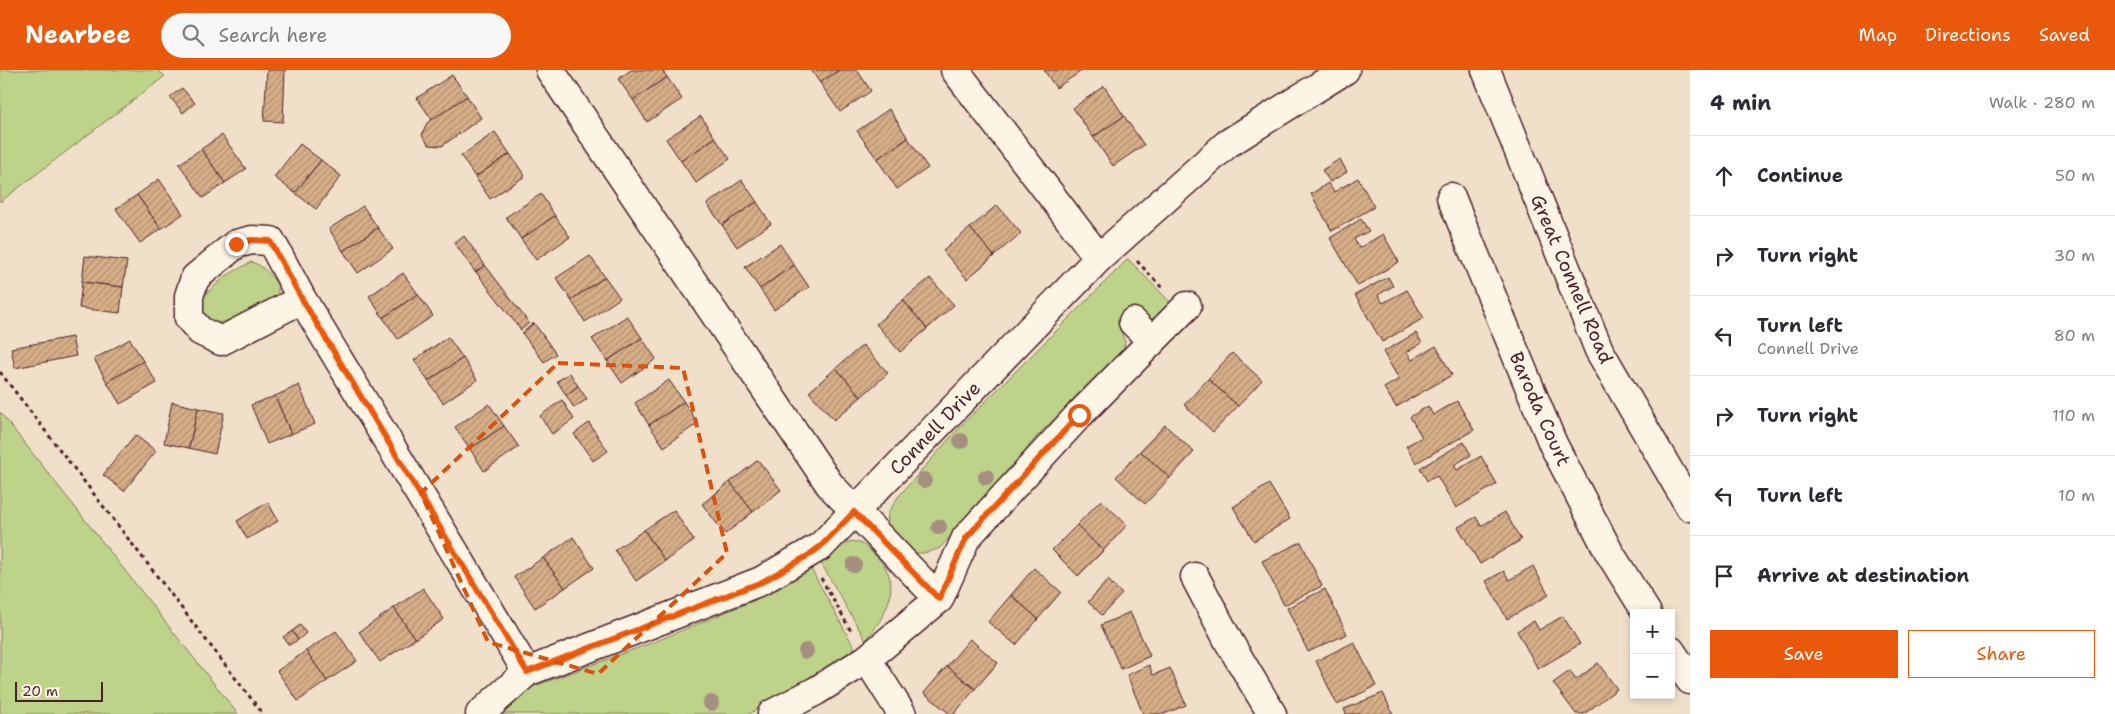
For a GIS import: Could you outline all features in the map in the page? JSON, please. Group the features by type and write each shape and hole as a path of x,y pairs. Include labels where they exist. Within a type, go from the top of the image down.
{"street":[{"path":"550,70 830,485 939,599"},
{"path":"955,70 1108,249"},
{"name":"Connell Drive","path":"480,714 527,672 762,582 809,555 821,546 1108,249 1227,144 1345,70"},
{"name":"Great Connell Road","path":"1486,70 1599,350 1690,507"},
{"name":"Baroda Court","path":"1451,196 1553,444 1610,552 1646,609"},
{"path":"302,299 527,672"},
{"path":"772,714 816,691 867,659 939,599 966,538 1079,415 1142,332 1184,308"},
{"path":"1195,577 1229,642 1272,714"},
{"path":"1673,654 1690,680"},
{"path":"867,659 902,714"}],"path":[{"path":"1108,249 1184,308"},
{"path":"0,372 263,714"},
{"path":"809,555 867,659"}],"highlighted area":[{"path":"558,363 683,368 727,553 598,674 488,642 421,493"}],"green space":[{"path":"0,70 157,70 165,76 0,202"},
{"path":"1128,259 1172,304 1162,316 1150,319 1133,310 1119,326 1125,342 1123,353 1039,434 940,548 916,553 893,543 887,529 888,513 898,497 959,428"},
{"path":"251,262 263,268 273,278 278,286 278,296 273,302 229,321 210,324 202,316 201,298 226,276"},
{"path":"0,412 238,714 0,714"},
{"path":"851,541 863,545 871,551 885,568 890,578 889,600 880,621 866,641 821,563 836,549"},
{"path":"810,567 855,649 822,672 749,714 493,714 516,693 659,640 755,600"}],"building":[{"path":"267,70 285,70 283,122 264,121"},
{"path":"631,70 662,70 667,77 633,100 618,79"},
{"path":"811,70 839,70 820,83"},
{"path":"839,70 857,70 871,91 840,112 820,83"},
{"path":"1044,70 1083,70 1056,88"},
{"path":"452,75 467,96 432,120 417,98"},
{"path":"667,77 682,99 647,122 633,100"},
{"path":"1104,86 1124,116 1093,137 1073,108"},
{"path":"182,88 195,103 183,113 170,97"},
{"path":"467,96 481,118 442,146 429,145 422,135 427,123"},
{"path":"889,109 908,138 877,159 857,131"},
{"path":"701,116 715,138 681,161 666,139"},
{"path":"1124,116 1144,145 1113,166 1093,137"},
{"path":"495,132 510,154 475,177 461,156"},
{"path":"222,135 246,169 225,183 201,149"},
{"path":"715,138 730,159 696,183 681,161"},
{"path":"908,138 928,168 897,189 877,159"},
{"path":"300,144 321,160 295,193 274,177"},
{"path":"201,149 225,183 203,198 179,164"},
{"path":"510,154 525,176 490,199 475,177"},
{"path":"1340,159 1347,172 1330,182 1322,170"},
{"path":"321,160 341,176 316,209 295,193"},
{"path":"1358,178 1374,207 1332,231 1311,194 1328,183 1334,192"},
{"path":"159,179 183,214 161,229 137,195"},
{"path":"742,180 757,202 722,225 707,204"},
{"path":"541,194 555,216 521,239 506,217"},
{"path":"137,195 161,229 140,243 116,209"},
{"path":"757,202 771,224 737,247 722,225"},
{"path":"997,205 1021,233 994,256 970,228"},
{"path":"363,206 378,228 343,251 329,229"},
{"path":"555,216 570,237 536,260 521,239"},
{"path":"1361,219 1369,231 1354,239 1359,248 1383,234 1399,262 1358,286 1330,238"},
{"path":"378,228 393,249 358,273 343,251"},
{"path":"970,228 994,256 967,279 943,251"},
{"path":"464,236 485,265 475,272 454,242"},
{"path":"780,244 794,265 760,289 745,267"},
{"path":"85,256 127,261 123,287 82,282"},
{"path":"590,256 605,277 571,300 556,278"},
{"path":"485,265 529,323 521,330 476,272"},
{"path":"794,265 809,287 774,310 760,289"},
{"path":"403,273 418,294 383,318 369,296"},
{"path":"605,277 620,298 585,322 571,300"},
{"path":"1388,277 1393,286 1378,295 1383,303 1407,290 1424,318 1382,342 1355,295"},
{"path":"930,278 954,305 927,329 903,300"},
{"path":"82,282 123,287 120,313 79,308"},
{"path":"418,294 433,316 398,339 383,318"},
{"path":"903,300 927,329 900,352 876,324"},
{"path":"627,316 642,338 607,361 592,339"},
{"path":"534,323 556,354 544,362 522,333"},
{"path":"1416,333 1422,343 1407,352 1412,360 1436,346 1452,375 1396,407 1384,388 1399,379 1383,352"},
{"path":"72,337 76,356 15,368 11,348"},
{"path":"448,337 463,358 428,381 414,360"},
{"path":"642,338 656,359 622,383 607,361"},
{"path":"130,339 143,361 107,382 94,359"},
{"path":"863,345 888,373 861,397 836,368"},
{"path":"1232,353 1262,380 1238,406 1208,379"},
{"path":"463,358 477,380 443,403 428,381"},
{"path":"143,361 157,383 120,404 107,382"},
{"path":"836,368 861,397 834,420 809,392"},
{"path":"570,373 578,386 566,395 557,381"},
{"path":"1208,379 1238,406 1213,432 1184,405"},
{"path":"669,380 684,402 649,425 635,403"},
{"path":"299,385 315,424 291,434 275,396"},
{"path":"578,386 587,399 574,408 566,395"},
{"path":"275,396 291,434 267,444 251,405"},
{"path":"562,400 574,419 552,434 540,416"},
{"path":"1457,401 1474,430 1416,463 1406,446 1422,437 1410,417 1428,406 1433,415"},
{"path":"172,402 198,408 189,448 164,443"},
{"path":"684,402 698,423 664,447 649,425"},
{"path":"489,404 504,426 470,449 455,427"},
{"path":"198,408 224,413 215,454 189,448"},
{"path":"589,423 608,451 593,461 574,434"},
{"path":"1165,425 1194,452 1170,478 1140,451"},
{"path":"504,426 519,447 484,471 470,449"},
{"path":"135,435 156,451 124,491 103,475"},
{"path":"1464,442 1471,455 1454,465 1457,470 1481,456 1497,484 1456,508 1437,476 1427,481 1420,468"},
{"path":"1140,451 1170,478 1145,504 1116,477"},
{"path":"758,460 781,490 753,512 730,482"},
{"path":"730,482 753,512 725,534 702,504"},
{"path":"1269,484 1290,519 1254,541 1233,507"},
{"path":"1101,500 1127,525 1103,551 1077,525"},
{"path":"268,502 278,521 247,539 237,521"},
{"path":"674,510 694,541 665,561 644,530"},
{"path":"1505,512 1521,540 1480,564 1458,527 1476,517 1481,526"},
{"path":"1077,525 1103,551 1078,576 1052,550"},
{"path":"644,530 665,561 636,581 615,550"},
{"path":"573,537 594,568 565,588 543,558"},
{"path":"1301,542 1322,586 1284,605 1262,561"},
{"path":"543,558 565,588 535,608 514,577"},
{"path":"1533,566 1549,595 1507,619 1486,581 1504,571 1509,580"},
{"path":"1034,568 1061,592 1038,619 1011,595"},
{"path":"1108,580 1122,594 1102,615 1088,602"},
{"path":"423,588 444,619 415,639 394,608"},
{"path":"1325,589 1347,634 1308,652 1287,608"},
{"path":"1011,595 1038,619 1016,645 988,622"},
{"path":"394,608 415,639 380,662 359,632"},
{"path":"1130,612 1150,656 1121,669 1101,625"},
{"path":"1563,616 1580,644 1538,669 1517,631 1534,621 1539,630"},
{"path":"300,625 306,633 298,640 292,631"},
{"path":"292,631 298,640 289,645 283,637"},
{"path":"336,631 357,661 327,681 306,651"},
{"path":"970,639 998,663 975,689 947,666"},
{"path":"1354,642 1376,686 1337,705 1316,661"},
{"path":"306,651 327,681 298,701 277,671"},
{"path":"1598,663 1617,689 1584,714 1576,714 1553,683 1570,671 1576,680"},
{"path":"1149,665 1153,675 1170,668 1186,705 1164,714 1143,714 1127,675"},
{"path":"947,666 975,689 954,714 950,714 924,693"},
{"path":"1383,693 1393,714 1346,714 1344,709"}],"route":[{"path":"236,244 252,240 270,241 302,299 527,672 762,582 821,546 854,512 939,599 966,538 1079,415"}]}
